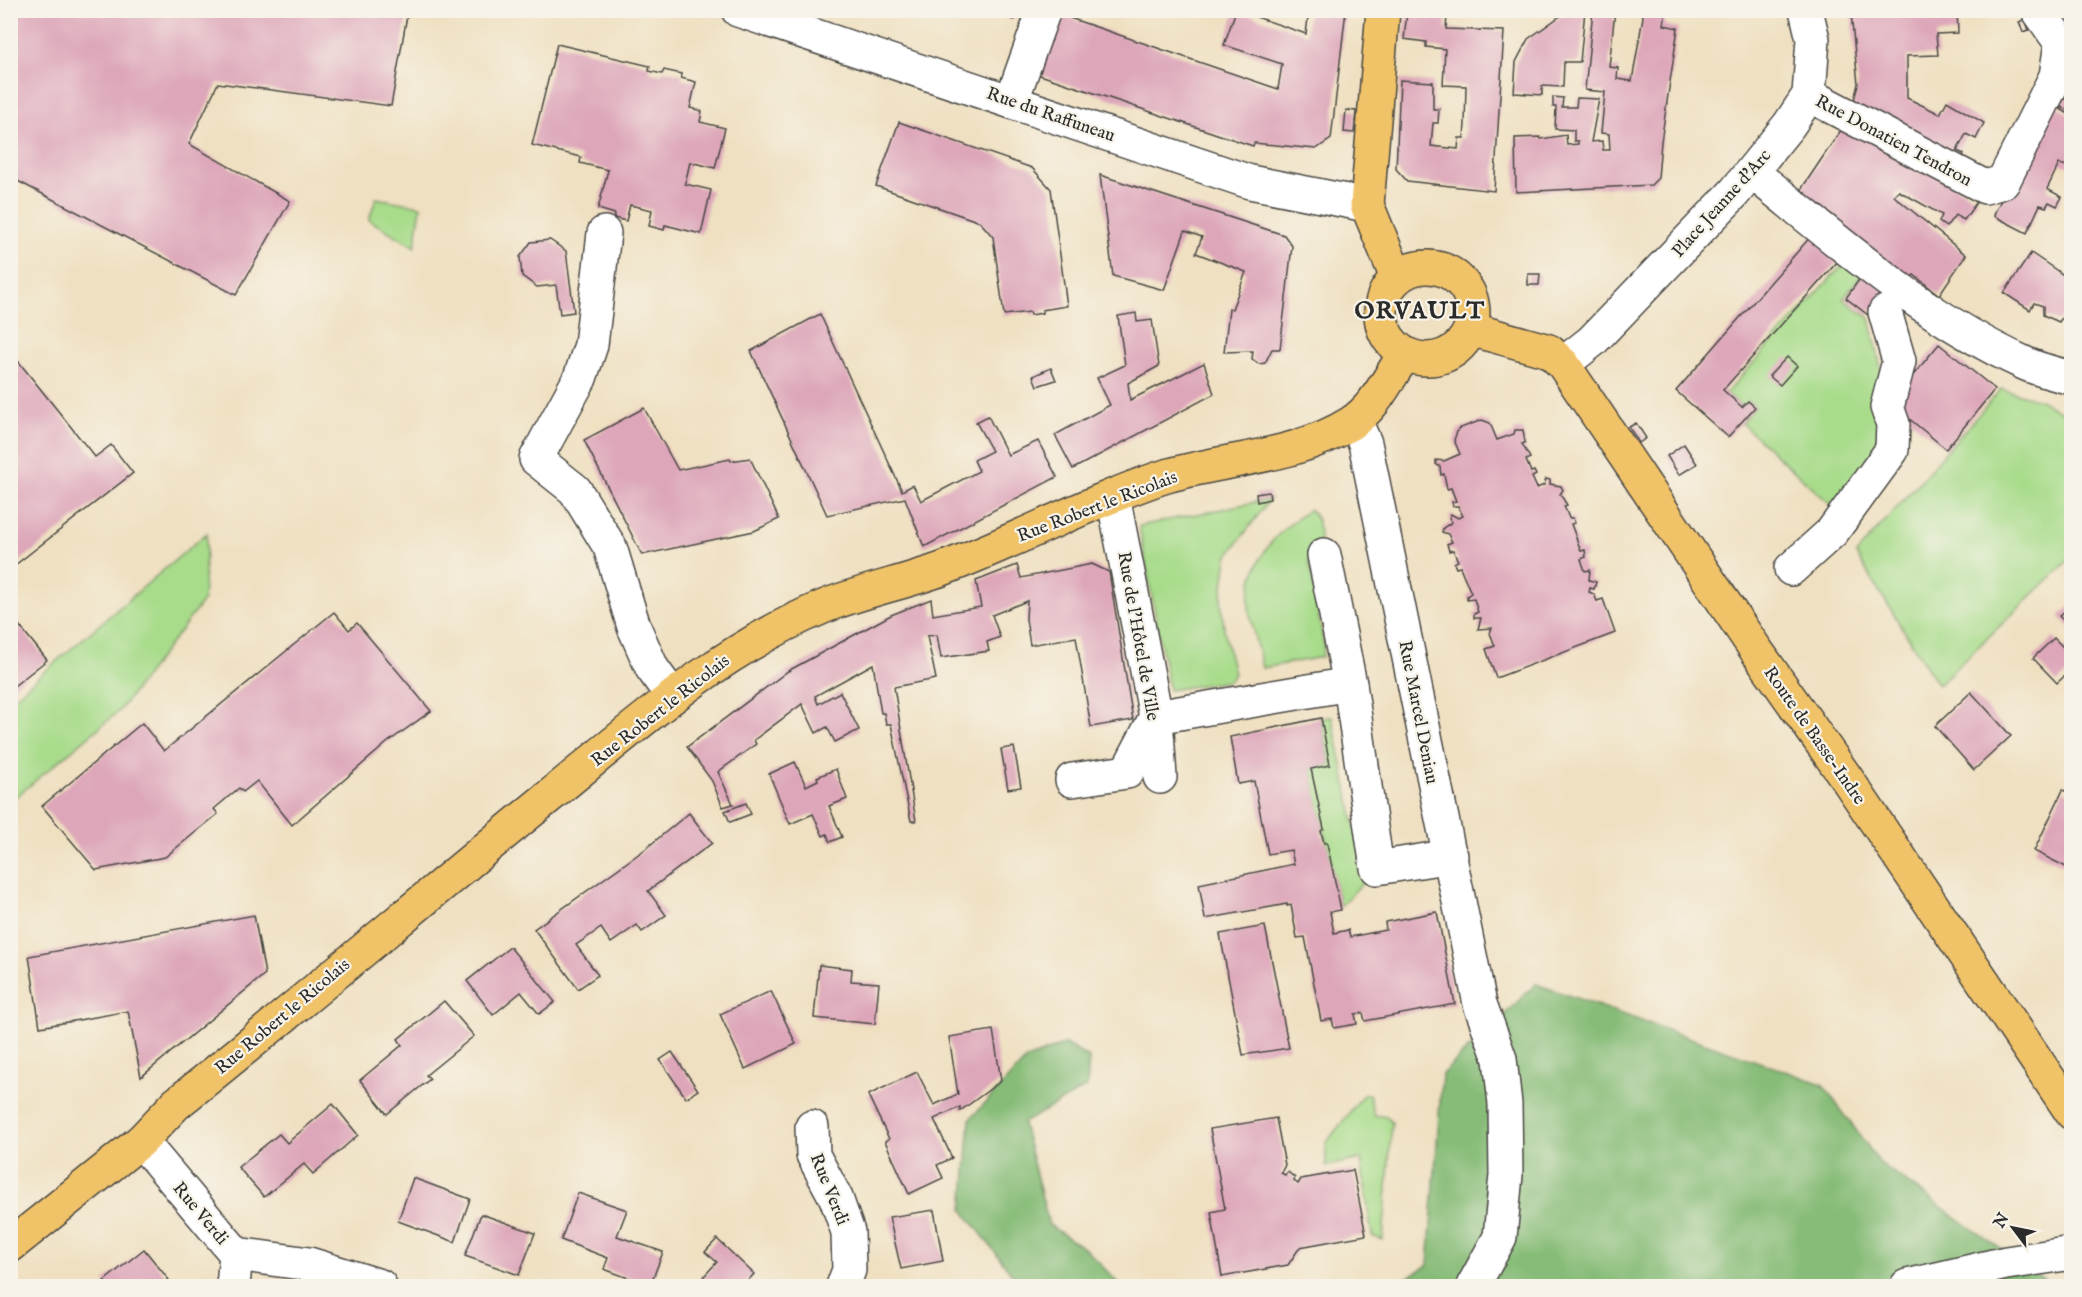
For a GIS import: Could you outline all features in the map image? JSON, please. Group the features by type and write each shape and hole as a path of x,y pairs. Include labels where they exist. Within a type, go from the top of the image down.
{"main road":[{"path":"1383,10 1367,205 1396,278"},
{"path":"1429,267 1446,271 1460,281 1470,295 1473,312 1470,329 1460,346 1443,357 1424,360 1405,354 1393,345 1384,333 1380,318 1381,303 1387,289 1396,278 1412,269 1429,267"},
{"path":"1470,329 1549,351 1563,364"},
{"name":"Rue Robert le Ricolais","path":"10,1246 141,1141 176,1104 672,696 747,644 823,608 882,586 941,569 1163,477 1302,445 1332,434 1355,421 1374,402 1405,354"},
{"name":"Route de Basse-Indre","path":"1563,364 2070,1108"}],"street":[{"name":"Rue du Raffuneau","path":"738,10 1012,100 1250,182 1367,205"},
{"path":"1012,100 1044,10"},
{"path":"1806,10 1813,39 1809,95"},
{"name":"Rue Donatien Tendron","path":"1809,95 1985,187 2003,182 2056,76 2061,43 2038,10"},
{"name":"Place Jeanne d'Arc","path":"1563,364 1592,342 1752,172 1809,95"},
{"path":"1752,172 1867,264 1967,334 2026,364 2072,378"},
{"path":"604,233 591,345 580,378 536,459 575,490 610,547 634,627 652,668 672,696"},
{"path":"1791,569 1832,532 1892,450 1893,424 1887,407 1899,361 1885,312"},
{"name":"Rue Marcel Deniau","path":"1355,421 1365,442 1480,1004 1500,1059 1505,1104 1506,1175 1500,1238 1473,1287"},
{"name":"Rue de l'Hôtel de Ville","path":"1113,496 1156,717 1160,777"},
{"path":"1324,555 1350,684 1377,868 1451,856"},
{"path":"1072,780 1127,772 1156,717 1350,684"},
{"name":"Rue Verdi","path":"812,1127 813,1155 836,1198 848,1232 849,1270 843,1287"},
{"name":"Rue Verdi","path":"141,1141 236,1254 309,1264 380,1287"},
{"path":"1907,1287 1927,1280 2057,1255 2072,1231"},
{"path":"233,1287 236,1254"}],"green space":[{"path":"376,198 421,206 415,247 369,220"},
{"path":"1847,260 1863,273 1843,299 1870,318 1884,383 1876,451 1837,510 1741,423 1755,407 1748,401 1742,407 1726,393"},
{"path":"2001,389 2040,400 2071,417 2071,558 1938,685 1856,554"},
{"path":"1270,499 1227,557 1221,602 1225,635 1234,674 1229,681 1169,690 1139,526"},
{"path":"1310,509 1318,521 1320,540 1309,561 1324,645 1322,657 1262,668 1249,608 1255,571 1267,547 1286,527"},
{"path":"207,533 203,601 119,711 11,801 11,700"},
{"path":"1332,717 1366,879 1340,907 1311,769 1330,765 1321,718"},
{"path":"1536,984 1822,1084 1880,1163 2053,1286 1394,1286 1428,1265 1442,1074"},
{"path":"1065,1044 1089,1058 1087,1087 1023,1123 1049,1225 1087,1250 1121,1286 1021,1286 963,1210 970,1119 1027,1059"},
{"path":"1369,1094 1374,1115 1387,1117 1392,1123 1383,1240 1372,1236 1361,1159 1326,1166 1326,1143 1363,1095"}],"building":[{"path":"10,10 408,10 391,106 218,83 189,144 290,201 236,295 10,177"},
{"path":"990,10 1018,10 1014,20"},
{"path":"1236,10 1306,34 1309,10 1346,10 1331,139 1316,149 1254,143 1253,146 1034,73 1055,13 1278,89 1282,64 1224,45"},
{"path":"1569,10 1585,10 1580,62 1564,62 1563,87 1542,86 1542,95 1514,93 1516,62 1528,39"},
{"path":"1593,10 1615,10 1609,67 1618,68 1617,79 1632,81 1643,17 1642,10 1666,10 1664,25 1678,28 1658,178 1651,185 1516,192 1515,138 1540,137 1541,139 1566,135 1567,145 1578,144 1578,141 1574,141 1574,130 1555,129 1556,107 1553,107 1553,97 1563,98 1562,107 1576,107 1577,98 1599,99 1591,142 1602,141 1603,150 1610,150 1609,134 1601,133 1605,92 1585,90"},
{"path":"1882,10 1957,10 1958,33 1936,34 1938,55 1907,56 1907,98 1940,114 1947,101 1984,123 1976,139 1966,134 1957,151 1964,154 1961,162 1852,108 1858,84 1851,13"},
{"path":"1407,12 1447,15 1446,29 1504,31 1494,191 1407,181 1396,169 1400,80 1433,82 1433,109 1439,109 1438,123 1433,123 1431,146 1458,149 1459,138 1464,138 1465,124 1466,86 1443,85 1445,49 1426,47 1426,42 1404,39"},
{"path":"2025,19 2029,30 2023,32 2019,22"},
{"path":"557,44 650,66 649,71 662,74 664,70 682,74 681,78 696,82 690,108 702,111 700,122 725,128 715,168 690,162 685,184 711,190 701,234 665,225 664,230 649,226 652,210 630,205 626,221 614,218 615,214 598,209 608,170 580,163 581,157 532,145"},
{"path":"2072,89 2072,113 2060,105"},
{"path":"2051,103 2072,116 2072,167 2059,164 2047,189 2062,197 2057,206 2049,202 2046,207 2040,205 2027,233 1994,216"},
{"path":"1346,110 1356,111 1354,133 1344,132"},
{"path":"1847,121 1978,200 1964,220 1955,215 1946,227 1939,222 1942,215 1899,191 1894,196 1966,255 1939,295 1914,275 1909,279 1803,198 1802,188"},
{"path":"899,122 1032,168 1051,189 1067,306 1042,310 1042,313 1031,315 1030,312 1004,315 993,237 980,222 876,186"},
{"path":"1100,175 1284,235 1292,246 1280,349 1272,349 1265,363 1259,364 1252,359 1253,351 1224,352 1229,309 1232,309 1246,272 1196,253 1202,237 1185,231 1164,290 1113,276"},
{"path":"1812,235 1839,260 1723,390 1742,407 1748,401 1755,407 1728,437 1676,391"},
{"path":"550,240 566,251 574,312 560,314 556,285 537,287 522,276 520,257 531,242"},
{"path":"2031,253 2072,281 2072,320 2064,315 2059,322 2043,315 2043,306 2034,303 2030,310 2004,293"},
{"path":"1528,274 1540,274 1539,285 1528,285"},
{"path":"1863,274 1886,293 1868,315 1846,298"},
{"path":"1136,313 1137,322 1152,320 1159,366 1128,383 1130,400 1204,363 1214,394 1073,469 1055,435 1110,405 1097,378 1125,365 1118,316"},
{"path":"820,314 902,491 913,485 921,501 979,471 974,460 992,451 976,422 988,416 1008,455 1038,441 1057,477 924,547 905,498 827,515 751,351"},
{"path":"1939,344 1995,389 1946,449 1890,403"},
{"path":"10,351 95,457 111,445 133,473 10,569"},
{"path":"1787,357 1797,366 1780,385 1769,376"},
{"path":"1051,368 1056,380 1037,386 1033,376"},
{"path":"644,408 678,470 730,459 731,461 750,458 779,519 754,531 642,555 584,440"},
{"path":"1482,420 1490,423 1497,440 1514,434 1515,430 1523,430 1525,443 1522,444 1530,458 1526,460 1531,472 1534,471 1536,475 1532,477 1537,488 1544,485 1546,479 1550,480 1550,484 1561,486 1563,490 1560,494 1567,505 1564,506 1569,518 1573,518 1575,523 1571,524 1581,551 1585,550 1586,557 1581,559 1585,571 1590,570 1589,580 1596,582 1594,589 1590,588 1589,592 1594,594 1597,601 1603,599 1615,633 1496,678 1486,649 1495,646 1490,633 1492,628 1478,629 1481,618 1474,618 1474,614 1478,612 1474,599 1467,600 1467,596 1471,593 1460,567 1456,568 1454,563 1458,561 1453,550 1449,551 1447,544 1452,542 1448,534 1442,532 1443,528 1452,522 1449,518 1451,514 1458,518 1463,516 1458,506 1453,506 1452,502 1456,501 1451,488 1447,489 1444,474 1441,475 1440,467 1436,464 1436,460 1444,461 1460,454 1454,440 1458,429"},
{"path":"1636,423 1646,438 1639,443 1629,427"},
{"path":"1684,444 1697,464 1679,475 1667,456"},
{"path":"1269,492 1270,499 1257,502 1256,494"},
{"path":"1092,564 1109,572 1133,720 1091,727 1076,637 1030,645 1026,619 1027,601 992,615 1000,637 987,642 989,651 941,658 937,635 927,636 936,679 894,687 916,821 911,821 891,724 886,724 884,713 881,713 873,664 815,696 818,704 840,692 859,730 835,742 827,727 816,733 802,704 754,740 756,744 718,772 733,804 723,807 712,781 687,747 788,671 891,615 931,599 933,615 981,607 976,581 1017,565 1021,578"},
{"path":"2072,605 2072,629 2059,616"},
{"path":"334,612 349,630 357,623 431,711 388,742 292,825 257,781 243,792 239,788 214,809 218,814 165,857 96,870 42,806 142,723 164,751"},
{"path":"10,614 47,660 10,689"},
{"path":"2054,638 2066,650 2072,645 2072,669 2057,683 2033,658"},
{"path":"1971,692 2011,736 1974,770 1935,726"},
{"path":"1321,718 1330,765 1311,769 1324,829 1321,831 1324,843 1327,843 1341,910 1330,912 1334,933 1348,930 1350,937 1386,930 1385,922 1437,912 1455,1004 1365,1021 1363,1013 1355,1014 1357,1024 1334,1028 1332,1019 1321,1021 1305,937 1297,938 1291,905 1205,919 1199,884 1294,864 1291,850 1268,854 1254,781 1238,784 1230,737"},
{"path":"1014,747 1021,787 1008,789 1001,749"},
{"path":"795,762 806,786 818,780 817,777 836,769 847,799 829,806 842,837 830,842 827,834 823,836 813,814 790,824 769,774"},
{"path":"2063,790 2072,794 2070,869 2034,851"},
{"path":"746,803 751,814 730,822 725,811"},
{"path":"689,813 712,843 648,891 666,915 642,932 637,925 611,943 601,928 576,945 598,975 578,989 534,929 644,850"},
{"path":"254,915 265,974 141,1077 128,1011 40,1027 29,956"},
{"path":"1265,926 1289,1048 1243,1055 1220,934"},
{"path":"510,947 555,1002 539,1014 521,992 493,1015 467,981"},
{"path":"819,965 852,969 851,981 879,983 875,1024 814,1018"},
{"path":"771,991 796,1044 745,1069 720,1014"},
{"path":"444,1001 474,1036 426,1075 430,1079 387,1114 360,1080 402,1045 398,1039"},
{"path":"993,1030 1001,1081 960,1111 960,1107 934,1119 952,1158 937,1165 943,1178 909,1194 885,1141 889,1139 868,1095 917,1072 934,1105 958,1094 949,1037"},
{"path":"672,1052 698,1090 686,1098 660,1060"},
{"path":"333,1104 358,1135 313,1174 304,1164 264,1197 238,1167 279,1134 287,1143"},
{"path":"1276,1118 1285,1165 1281,1173 1285,1175 1288,1172 1298,1184 1301,1179 1353,1170 1366,1235 1300,1247 1288,1265 1222,1277 1211,1212 1225,1209 1210,1129"},
{"path":"413,1178 470,1199 455,1242 398,1221"},
{"path":"578,1193 627,1210 617,1236 663,1252 650,1286 604,1269 608,1258 561,1240"},
{"path":"934,1210 943,1261 901,1269 889,1217"},
{"path":"481,1214 535,1233 519,1275 465,1256"},
{"path":"717,1239 754,1274 743,1286 695,1286 717,1262 705,1252"},
{"path":"144,1249 169,1280 166,1282 170,1286 106,1286 108,1285 104,1281"}],"district":[{"name":"ORVAULT","path":"1420,310"}]}
